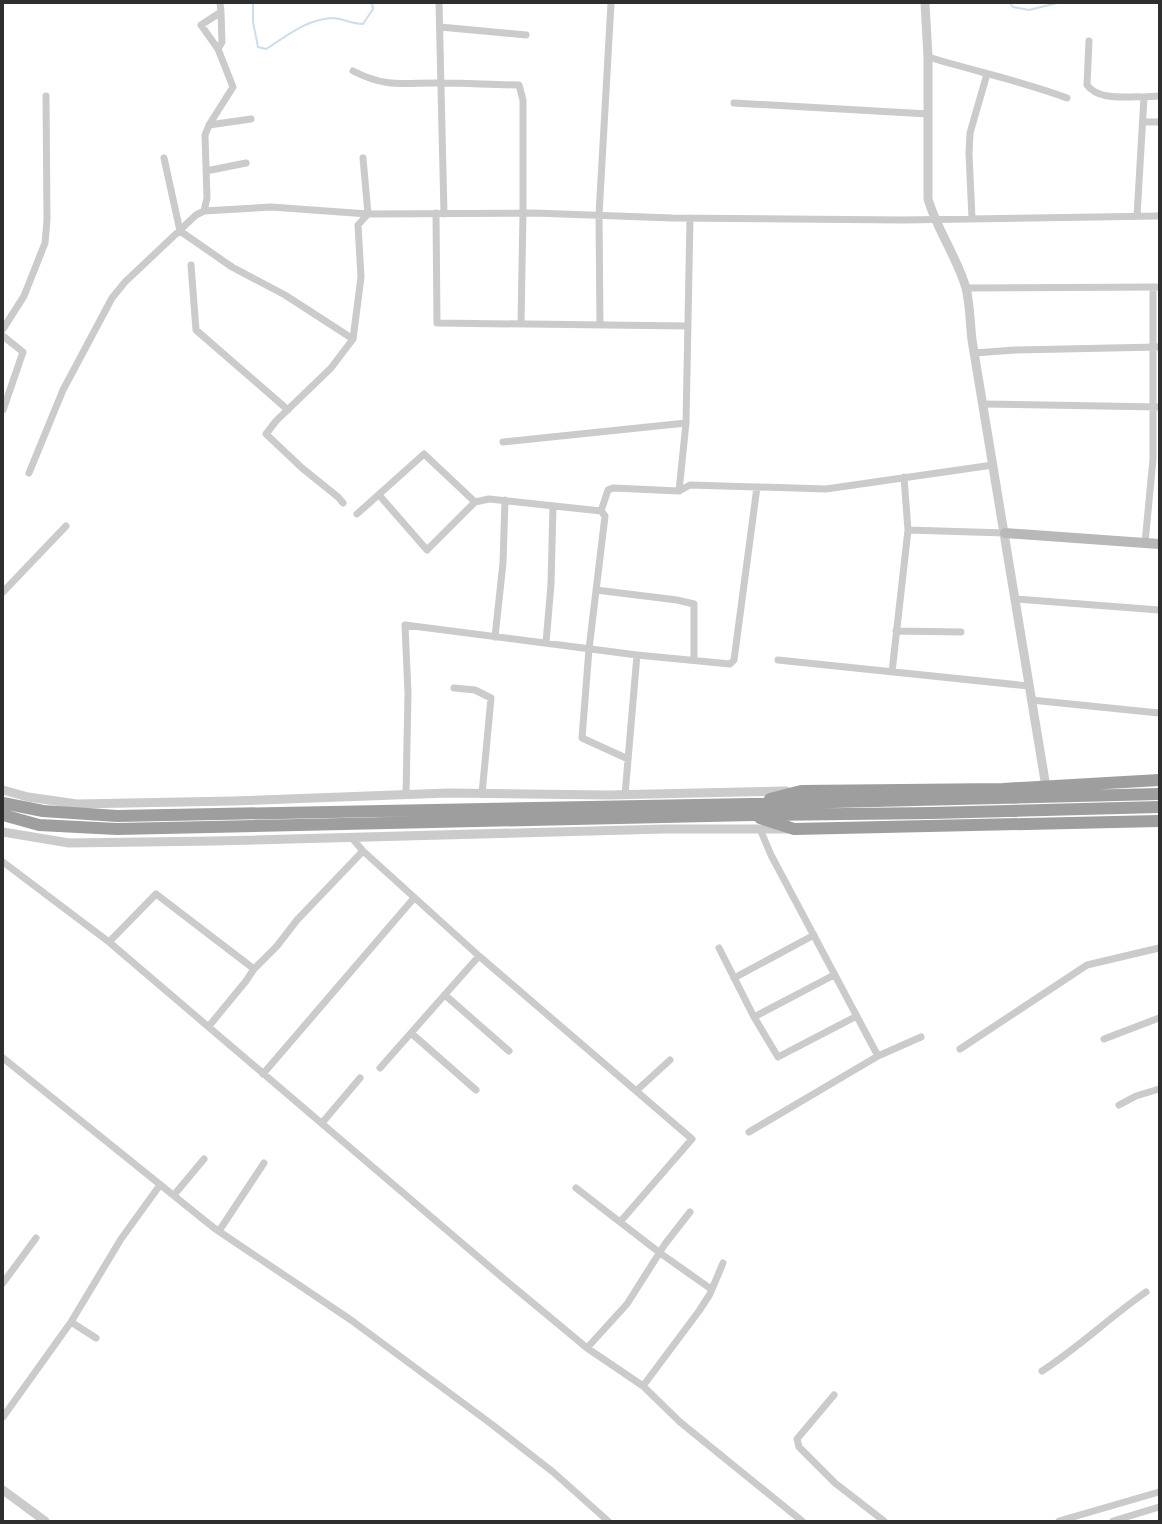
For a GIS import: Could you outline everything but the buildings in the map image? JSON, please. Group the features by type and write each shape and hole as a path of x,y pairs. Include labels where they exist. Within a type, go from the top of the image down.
{"highway":[{"path":"751,810 801,791 1003,789 1159,780"},
{"path":"3,815 39,825 117,829 751,810 1159,794"},
{"path":"3,803 44,811 116,816 498,809 751,810 932,813 1159,807"},
{"path":"751,810 794,829 1159,821"}],"main road":[{"path":"1005,533 1159,544"}],"street":[{"path":"218,49 222,42 220,3"},
{"path":"439,3 444,214"},
{"path":"600,325 599,216 611,3"},
{"path":"925,3 928,57 928,199 934,219 945,238 966,288 974,353 1046,787"},
{"path":"204,211 207,198 204,146 205,135 209,125 233,87 218,49 201,24 221,12"},
{"path":"440,28 526,35"},
{"path":"1089,41 1086,85 1091,91 1098,95 1144,97 1159,96"},
{"path":"928,57 1040,88 1067,98"},
{"path":"353,72 371,80 388,84 441,83 519,86 522,100 524,213 520,324"},
{"path":"972,218 969,154 970,133 986,74"},
{"path":"3,329 24,296 45,243 47,220 46,96"},
{"path":"1137,216 1144,97"},
{"path":"734,103 928,114"},
{"path":"209,125 251,119"},
{"path":"1143,122 1159,122"},
{"path":"164,158 180,231 232,267 286,295 353,339"},
{"path":"343,503 266,434 331,368 353,339 361,277 358,225 368,214 363,158"},
{"path":"206,171 246,163"},
{"path":"29,472 63,390 112,298 125,282 196,215 204,211 271,207 368,214 524,213 690,218 934,219 1159,216"},
{"path":"436,214 437,323 688,326"},
{"path":"679,490 686,423 690,218"},
{"path":"191,265 196,330 288,410"},
{"path":"966,288 1156,287 1156,459 1145,543"},
{"path":"3,336 23,352 3,410"},
{"path":"974,353 1015,350 1156,347"},
{"path":"983,404 1156,407"},
{"path":"504,442 686,423"},
{"path":"357,514 424,454 475,502"},
{"path":"601,511 608,490 613,488 679,490 690,485 826,489 993,465"},
{"path":"892,672 908,530 904,477"},
{"path":"406,795 408,693 405,625 637,655 730,664 734,660 757,487"},
{"path":"379,495 427,550 475,502 489,499 505,500 601,511 605,516 589,649 582,738 628,759"},
{"path":"495,637 503,563 505,500"},
{"path":"546,643 551,584 553,506"},
{"path":"3,592 66,526"},
{"path":"908,530 1005,533"},
{"path":"596,590 677,600 694,604 694,660"},
{"path":"1015,599 1159,610"},
{"path":"896,631 961,632"},
{"path":"625,795 637,655"},
{"path":"778,660 1029,686"},
{"path":"454,688 476,690 491,698 482,794"},
{"path":"1032,700 1159,713"},
{"path":"3,790 28,797 77,804 233,801 406,795 625,795 801,791"},
{"path":"498,809 499,794"},
{"path":"760,829 771,855 878,1056"},
{"path":"3,832 69,843 665,830 794,829"},
{"path":"351,837 363,851 479,956 692,1139 620,1222"},
{"path":"209,1026 254,969 277,946 297,920 363,851"},
{"path":"3,862 109,942 587,1348 642,1386 680,1422 802,1521"},
{"path":"109,942 156,894 254,969"},
{"path":"263,1074 414,898"},
{"path":"734,978 814,934"},
{"path":"720,948 754,1017 778,1057 857,1016"},
{"path":"960,1049 1087,965 1159,948"},
{"path":"380,1068 479,956"},
{"path":"754,1017 834,975"},
{"path":"445,995 509,1051"},
{"path":"1104,1039 1159,1018"},
{"path":"411,1033 476,1090"},
{"path":"749,1132 878,1056 921,1037"},
{"path":"3,1058 218,1230 351,1320 490,1423 578,1493 608,1521"},
{"path":"636,1091 670,1060"},
{"path":"322,1123 360,1078"},
{"path":"1119,1105 1136,1096 1159,1089"},
{"path":"174,1196 204,1159"},
{"path":"218,1230 264,1163"},
{"path":"3,1417 71,1322 121,1239 160,1185"},
{"path":"576,1188 660,1253 711,1289"},
{"path":"587,1348 627,1304 660,1253 690,1212"},
{"path":"3,1283 36,1238"},
{"path":"642,1386 700,1311 710,1294 723,1263"},
{"path":"1042,1371 1065,1356 1117,1313 1146,1292"},
{"path":"71,1322 96,1338"},
{"path":"834,1395 797,1439 799,1447 835,1483 884,1521"},
{"path":"3,1490 45,1521"},
{"path":"1059,1521 1159,1492"},
{"path":"1113,1521 1159,1508"}],"waterway":[{"path":"253,3 253,22 258,47 266,49 314,21 336,18 363,24 373,9 372,3"},
{"path":"1010,3 1013,7 1029,10 1057,3"}]}
